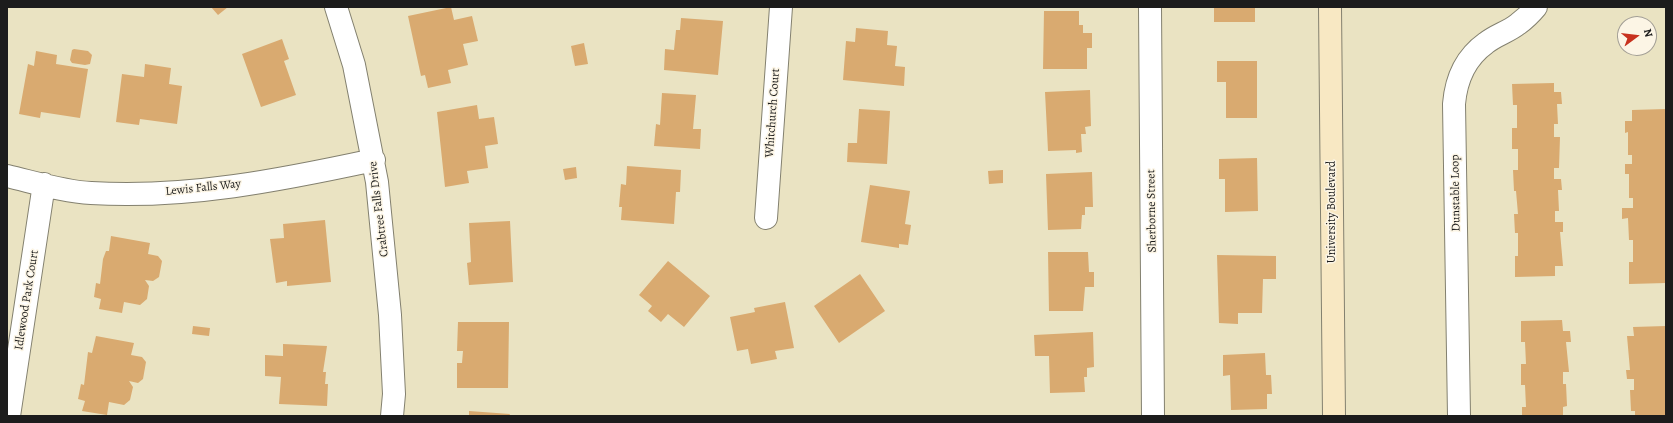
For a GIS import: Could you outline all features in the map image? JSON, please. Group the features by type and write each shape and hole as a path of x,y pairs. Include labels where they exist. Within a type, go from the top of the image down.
{"street":[{"name":"Crabtree Falls Drive","path":"336,7 354,65 374,160 390,315 394,394 392,416"},
{"name":"Whitchurch Court","path":"766,218 781,7"},
{"name":"Sherborne Street","path":"1150,7 1153,416"},
{"name":"University Boulevard","path":"1330,7 1334,416"},
{"name":"Dunstable Loop","path":"1459,416 1454,104 1456,88 1462,69 1474,52 1486,42 1518,24 1536,7"},
{"name":"Lewis Falls Way","path":"7,176 89,193 189,192 332,169 374,160"},
{"name":"Idlewood Park Court","path":"9,416 44,184"}],"building":[{"path":"211,7 228,7 218,15"},
{"path":"451,7 454,20 472,16 478,41 463,44 468,65 448,70 451,83 428,88 425,75 421,76 408,16"},
{"path":"1214,7 1255,7 1255,22 1214,22"},
{"path":"1044,11 1079,11 1079,25 1083,25 1083,33 1092,33 1092,48 1087,48 1087,69 1043,69"},
{"path":"681,18 723,21 718,75 664,70 665,49 674,50 676,30 680,30"},
{"path":"856,28 888,31 887,45 897,46 895,66 905,67 904,86 843,80 846,41 855,42"},
{"path":"282,39 289,59 284,61 296,95 261,107 242,54"},
{"path":"584,43 588,64 575,66 571,46"},
{"path":"72,50 88,51 92,55 90,64 85,65 72,63 70,60"},
{"path":"36,51 57,55 56,64 88,69 80,118 41,112 40,118 19,114 28,64 34,66"},
{"path":"1217,61 1257,61 1257,118 1226,118 1226,82 1217,82"},
{"path":"145,64 171,68 169,84 182,86 177,124 140,119 139,125 116,122 122,74 144,77"},
{"path":"1554,83 1554,92 1561,92 1562,104 1557,104 1558,124 1554,124 1554,137 1560,137 1559,168 1554,168 1554,179 1561,179 1562,190 1558,190 1559,211 1555,211 1555,222 1563,222 1563,232 1560,232 1563,266 1555,266 1555,276 1515,277 1515,256 1518,256 1518,233 1515,233 1514,214 1518,214 1516,191 1514,191 1513,170 1518,170 1518,149 1512,149 1512,128 1517,128 1517,105 1513,105 1512,84"},
{"path":"1090,90 1091,126 1085,127 1086,134 1081,134 1082,152 1076,153 1076,150 1048,151 1045,92"},
{"path":"662,93 696,95 693,129 701,129 700,149 654,146 656,124 660,125"},
{"path":"477,105 479,119 494,117 498,144 485,146 488,168 467,171 469,183 445,187 437,112"},
{"path":"859,109 890,111 887,164 847,162 848,143 857,143"},
{"path":"1666,109 1666,283 1629,284 1629,262 1633,262 1633,240 1629,240 1628,218 1622,219 1622,208 1633,208 1633,198 1629,198 1629,174 1625,174 1625,164 1632,164 1632,155 1628,155 1628,132 1625,133 1625,121 1632,121 1632,110"},
{"path":"1257,158 1258,211 1225,212 1225,179 1219,179 1219,159"},
{"path":"627,166 681,170 680,192 676,192 674,224 621,220 622,207 619,207 621,184 626,185"},
{"path":"576,167 577,178 565,180 563,169"},
{"path":"1003,170 1003,183 989,184 988,171"},
{"path":"1092,172 1093,207 1085,207 1085,215 1082,215 1081,229 1048,230 1046,174"},
{"path":"870,185 910,191 905,224 911,225 908,245 899,244 899,248 861,242"},
{"path":"325,220 331,282 287,286 287,281 276,283 270,239 284,238 283,224"},
{"path":"510,221 513,282 469,285 467,263 471,262 469,223"},
{"path":"111,236 150,243 148,254 158,256 162,261 159,277 153,281 145,280 149,286 147,299 140,305 124,302 122,313 99,309 101,299 94,297 96,283 100,284 103,259 106,251 109,251"},
{"path":"1048,252 1088,252 1089,272 1094,272 1094,287 1085,287 1083,311 1049,311"},
{"path":"1217,255 1276,256 1276,279 1263,279 1262,313 1238,313 1238,324 1219,323"},
{"path":"668,261 710,296 684,327 668,314 661,322 648,311 652,306 639,295"},
{"path":"860,274 885,311 839,343 814,306"},
{"path":"785,302 794,348 775,351 777,359 751,364 748,349 737,351 730,317 755,312 754,308"},
{"path":"1562,320 1563,331 1570,331 1571,342 1566,342 1569,372 1563,372 1563,384 1566,384 1567,406 1563,407 1563,416 1522,416 1522,407 1526,407 1525,385 1521,385 1521,364 1526,364 1525,342 1521,342 1521,321"},
{"path":"458,322 509,322 508,388 457,388 457,363 462,363 463,351 457,351"},
{"path":"193,326 210,328 209,336 192,334"},
{"path":"1666,326 1666,416 1635,416 1635,411 1631,411 1630,390 1634,390 1634,379 1627,379 1626,370 1630,370 1627,336 1634,336 1633,327"},
{"path":"1093,332 1094,367 1087,368 1087,377 1084,377 1085,392 1050,393 1049,356 1035,356 1034,335"},
{"path":"96,336 134,343 131,355 142,357 146,362 143,379 138,383 129,381 133,387 130,400 124,405 109,402 107,415 82,411 85,401 78,399 81,384 84,385 88,352 92,353"},
{"path":"283,344 327,346 323,372 326,372 325,384 328,384 327,406 279,404 281,377 265,376 265,355 283,356"},
{"path":"1265,353 1266,375 1271,375 1272,394 1267,394 1267,409 1231,410 1230,375 1223,376 1223,355"},
{"path":"469,411 510,414 509,416 469,416"}]}
